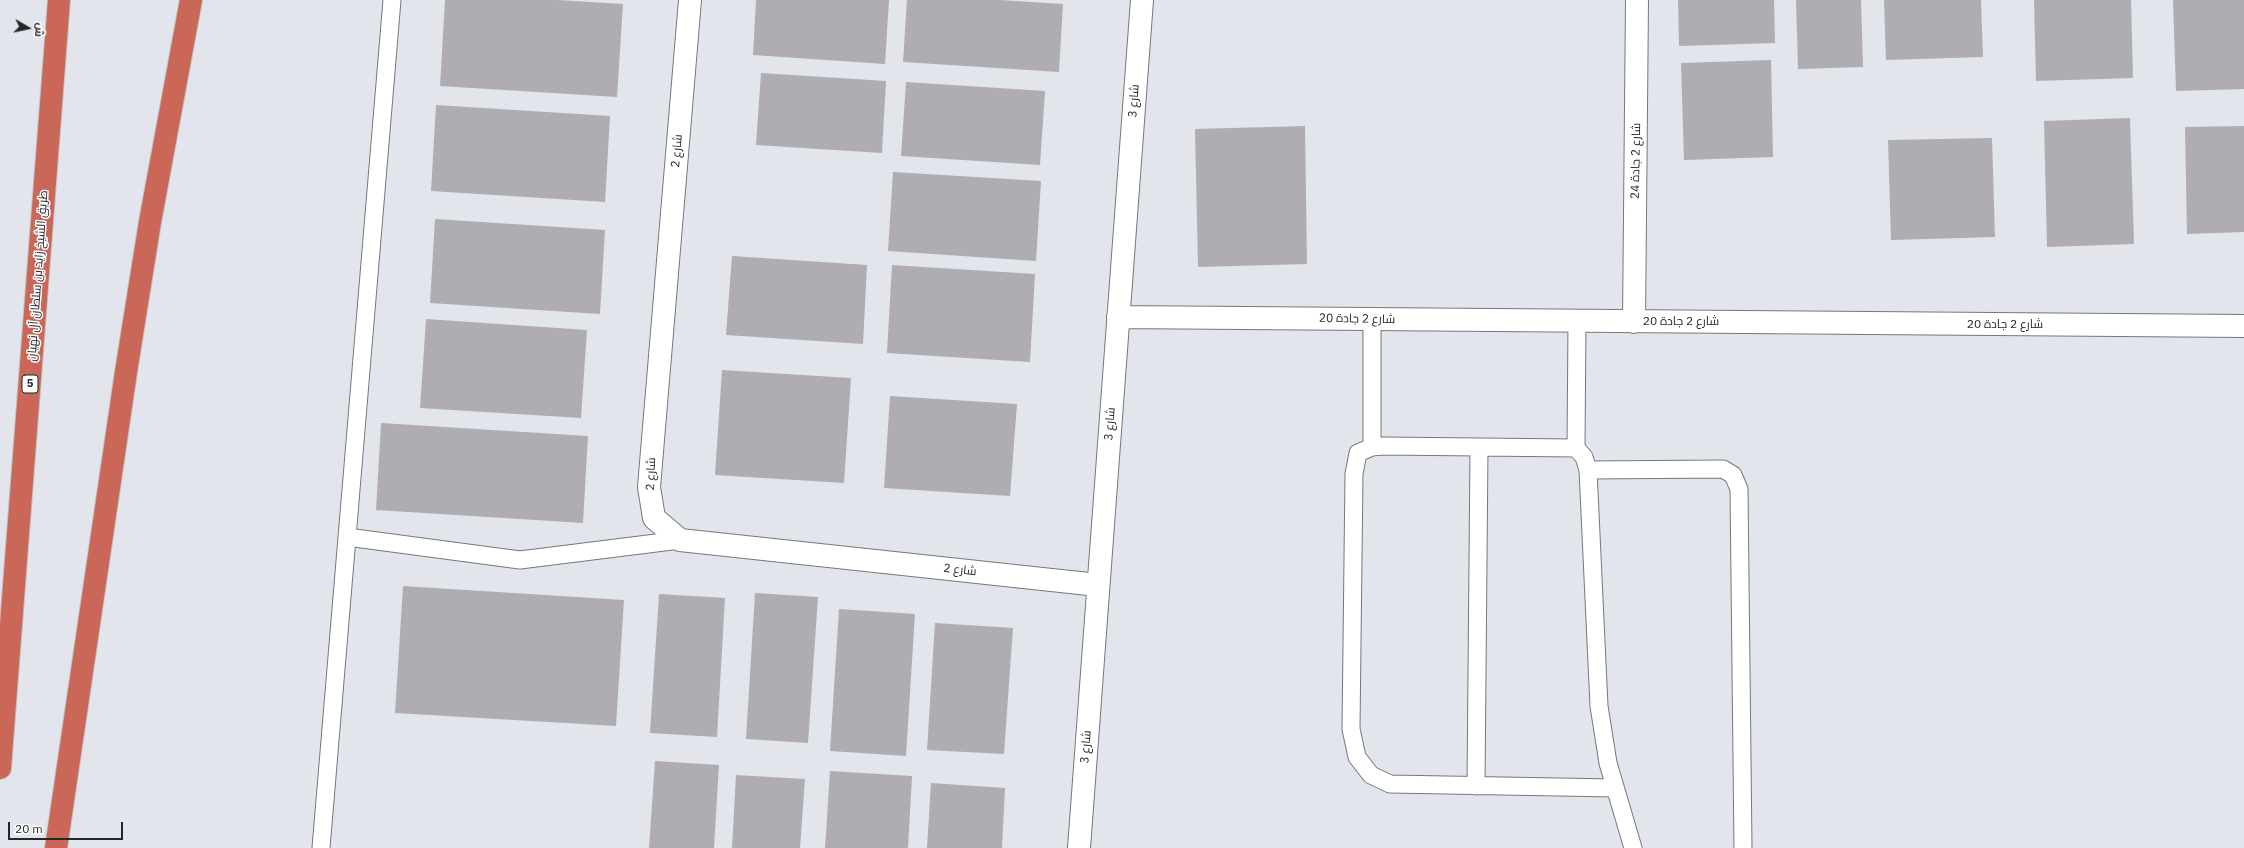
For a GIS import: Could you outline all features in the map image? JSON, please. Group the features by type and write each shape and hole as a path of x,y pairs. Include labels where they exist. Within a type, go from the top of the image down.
{"highway":[{"name":"طريق الشيخ زايد بن سلطان آل نهيان","path":"0,768 59,0"},
{"path":"56,848 126,372 150,222 191,0"}],"street":[{"name":"شارع 2","path":"690,0 649,487 654,518 680,540 1098,584"},
{"name":"شارع 3","path":"1079,848 1142,0"},
{"name":"شارع 2 جادة 24","path":"1634,322 1637,0"},
{"name":"شارع 2 جادة 20","path":"1118,317 2244,326"}],"lane":[{"path":"321,848 392,0"},
{"path":"1372,319 1372,447"},
{"path":"1577,321 1576,448 1584,457 1588,470 1599,706 1603,737 1615,788 1633,848"},
{"path":"1576,448 1372,447 1358,453 1354,474 1352,729 1357,758 1371,775 1390,784 1615,788"},
{"path":"1476,786 1479,448"},
{"path":"1588,470 1723,469 1733,476 1739,490 1743,848"},
{"path":"347,538 520,560 680,540"}],"building":[{"path":"445,0 558,0 623,4 617,97 440,86"},
{"path":"756,0 889,0 885,64 753,55"},
{"path":"907,0 999,0 1063,4 1059,72 903,62"},
{"path":"1678,0 1774,0 1775,43 1679,46"},
{"path":"1796,0 1861,0 1863,67 1798,69"},
{"path":"1884,0 1981,0 1983,57 1886,60"},
{"path":"2034,0 2131,0 2133,78 2036,81"},
{"path":"2173,0 2244,0 2244,89 2176,91"},
{"path":"1771,60 1773,157 1684,160 1681,63"},
{"path":"761,73 886,81 882,153 756,145"},
{"path":"906,82 1045,91 1040,165 901,156"},
{"path":"436,105 610,116 605,202 431,191"},
{"path":"2130,118 2134,244 2047,247 2044,121"},
{"path":"1305,126 1307,264 1198,267 1195,129"},
{"path":"2244,126 2244,232 2187,234 2185,127"},
{"path":"1992,138 1995,237 1891,240 1888,140"},
{"path":"893,172 1041,181 1036,261 888,251"},
{"path":"435,219 605,230 600,314 430,303"},
{"path":"732,256 867,265 863,344 726,335"},
{"path":"892,265 1035,274 1030,362 887,353"},
{"path":"426,319 587,330 581,418 420,408"},
{"path":"722,370 851,378 844,483 715,475"},
{"path":"890,396 1017,404 1010,496 884,488"},
{"path":"381,423 588,436 583,523 376,510"},
{"path":"403,586 624,600 616,726 395,713"},
{"path":"755,593 818,597 808,743 746,739"},
{"path":"659,594 725,598 717,737 650,733"},
{"path":"839,609 915,614 906,756 830,751"},
{"path":"935,623 1013,628 1004,754 927,750"},
{"path":"655,761 719,765 714,848 649,848"},
{"path":"830,771 912,776 908,848 825,848"},
{"path":"736,775 805,779 800,848 732,848"},
{"path":"931,783 1005,788 1002,848 927,848"}]}
